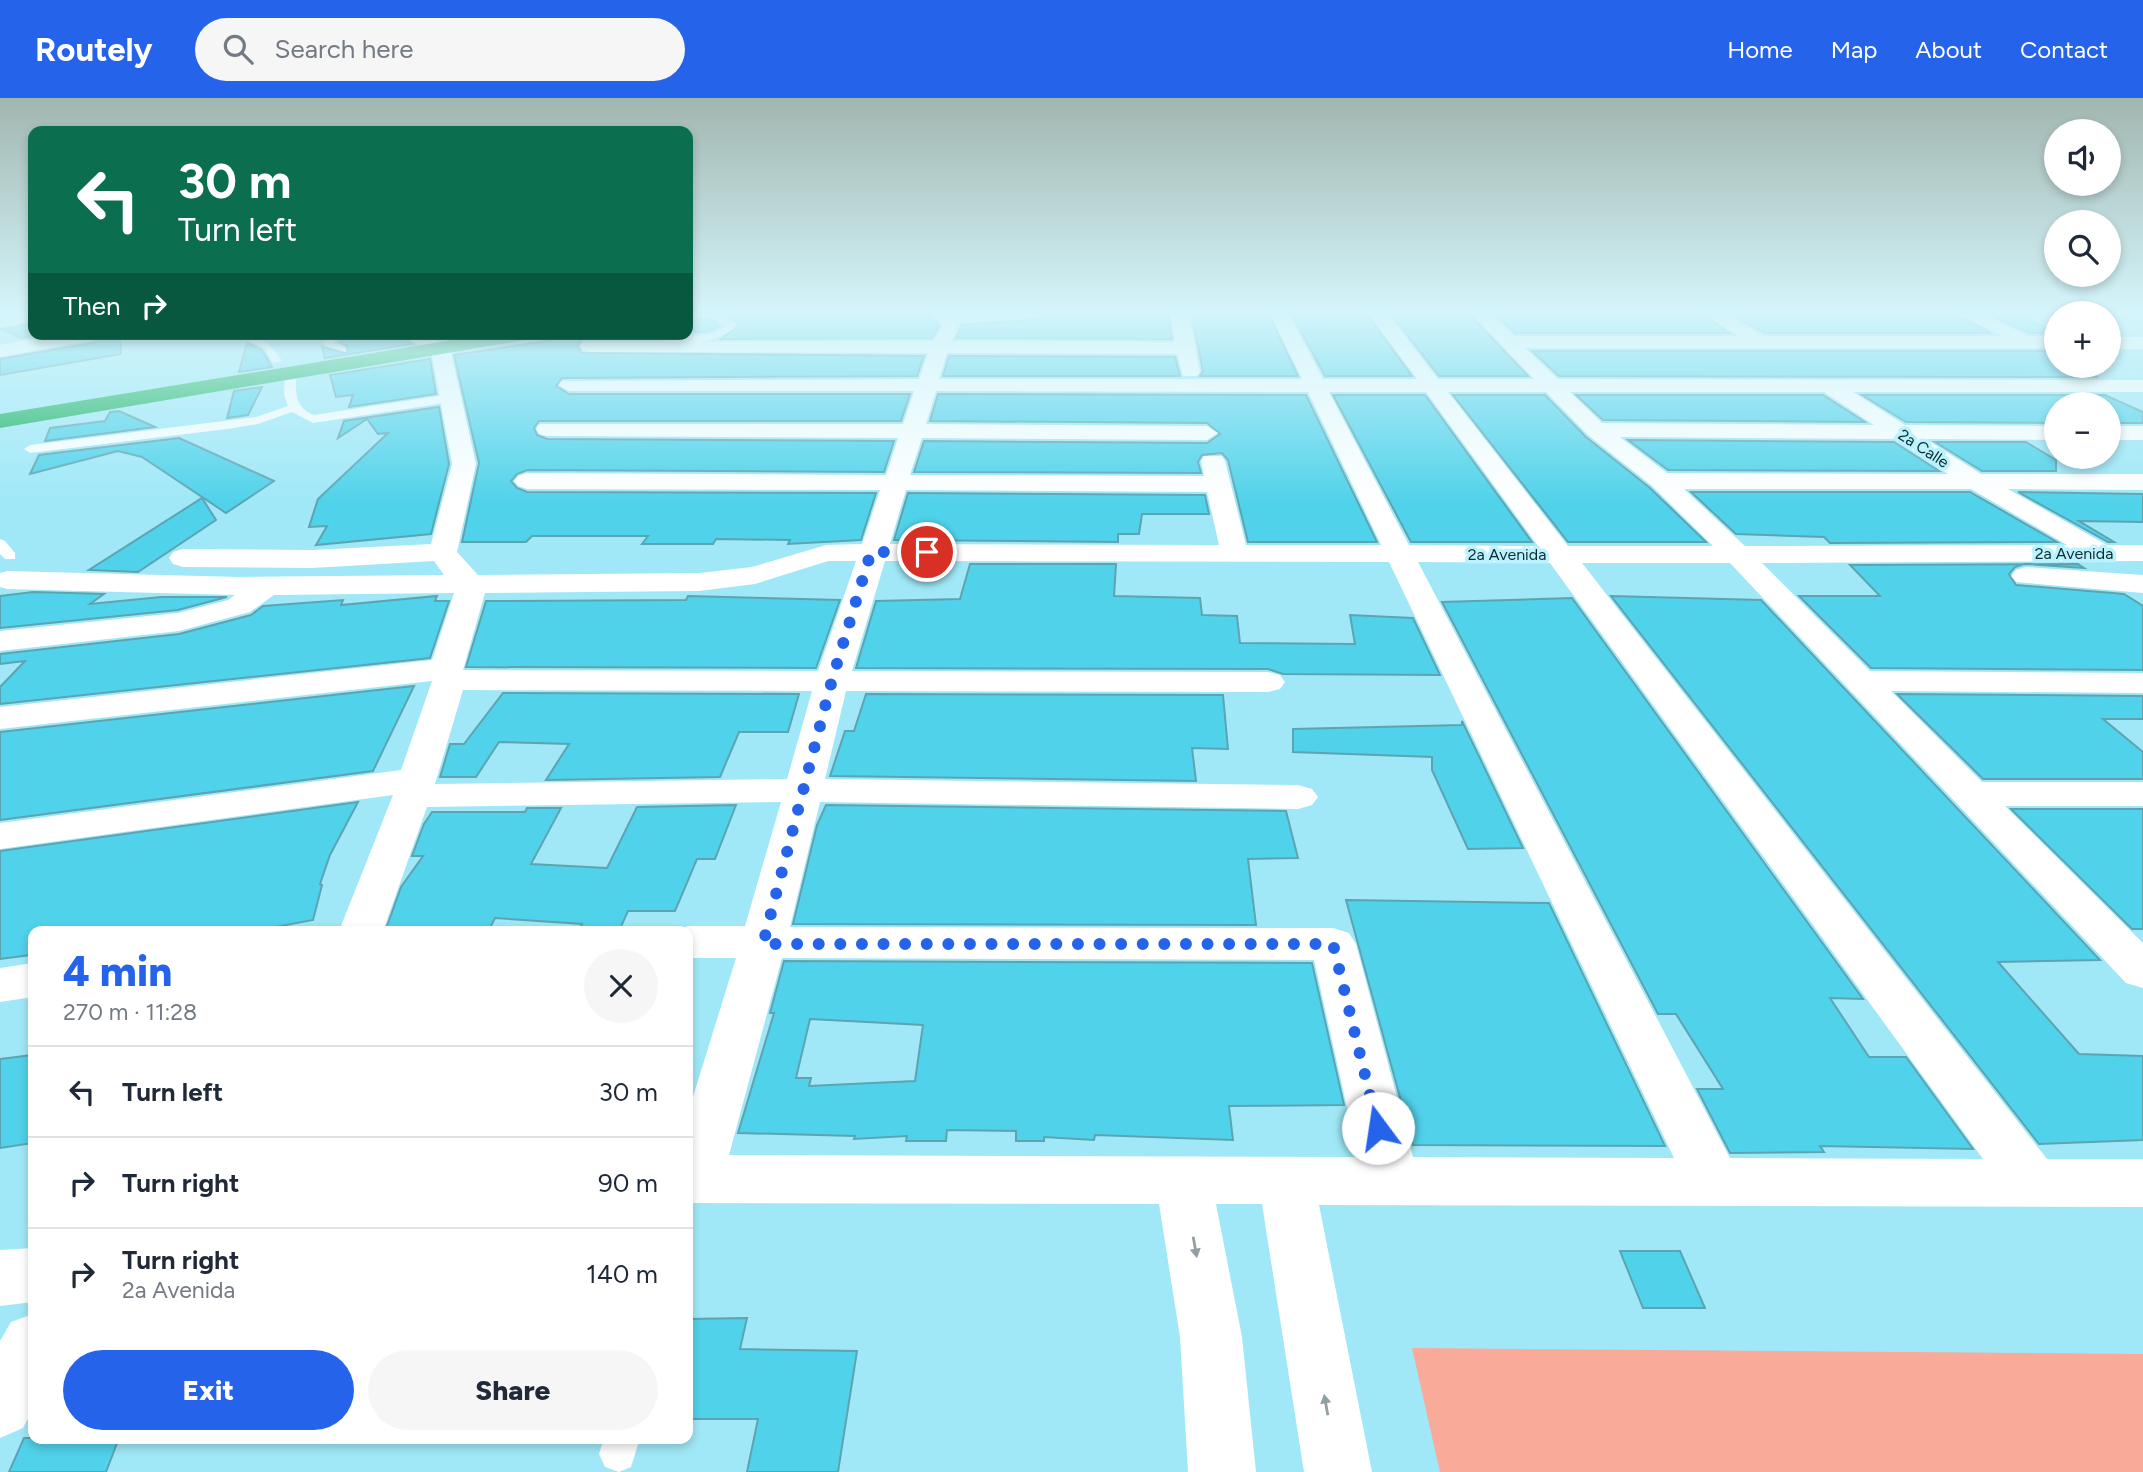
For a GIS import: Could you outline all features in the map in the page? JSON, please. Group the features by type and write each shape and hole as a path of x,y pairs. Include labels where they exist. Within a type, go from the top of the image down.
{"highway":[{"path":"0,405 218,375"},
{"path":"0,421 237,375"}],"street":[{"path":"363,926 414,788 472,585 451,566 443,552 464,464 451,398 442,375"},
{"path":"693,1178 763,944 832,680 930,375"},
{"path":"1191,375 1234,551"},
{"path":"1310,375 1715,1184"},
{"path":"1426,375 2032,1182"},
{"path":"1543,375 1596,430 1661,481 1735,552 1972,794 2135,954"},
{"name":"2a Calle","path":"1813,375 1978,483 2143,578"},
{"path":"2112,378 2137,388"},
{"path":"569,385 1828,385 2137,388"},
{"path":"547,429 1207,433"},
{"path":"1596,430 2044,433"},
{"path":"2121,433 2143,433"},
{"path":"527,481 896,485 1219,484"},
{"path":"1661,481 2143,482"},
{"path":"3,563 76,557 312,559 443,552"},
{"name":"2a Avenida","path":"3,563 269,584 472,585 699,582 755,575 827,553 871,552 1735,552 1802,555 2143,552"},
{"path":"1802,555 1855,565 2143,584"},
{"path":"0,641 179,622 239,606 269,584"},
{"path":"0,718 447,675 1268,682"},
{"path":"1861,681 2143,683"},
{"path":"0,836 414,788 1298,797"},
{"path":"1972,794 2143,794"},
{"path":"693,942 1333,944 1391,1181"},
{"path":"0,985 28,981"},
{"path":"693,1188 1184,1180 1715,1184 2143,1183"},
{"path":"1184,1180 1211,1337 1222,1472"},
{"path":"1286,1181 1338,1472"},
{"path":"0,1278 28,1275"},
{"path":"0,1405 28,1353"}],"lane":[{"path":"286,375 293,408 301,417 313,419 451,398"},
{"path":"30,449 227,425 258,420 293,408"}],"shaded area":[{"path":"1412,1348 2143,1354 2143,1472 1440,1472"}],"building":[{"path":"330,375 433,375 436,394 349,407 353,395 336,397"},
{"path":"459,375 917,375 562,378 556,386 569,394 910,394 901,421 539,421 534,428 537,435 547,439 894,441 884,472 527,470 517,474 511,481 517,488 527,492 876,493 861,540 788,544 790,540 716,539 713,544 642,544 648,536 532,536 526,542 462,542 479,463"},
{"path":"1180,375 1180,376 943,376"},
{"path":"1298,375 1298,376 1200,376"},
{"path":"1325,375 1412,376 1325,376"},
{"path":"1438,375 1528,376 1439,376"},
{"path":"1558,375 2044,375 1559,376"},
{"path":"262,387 248,415 227,418 234,391"},
{"path":"938,394 1306,395 1377,542 1248,542 1228,460 1222,453 1202,455 1198,462 1201,473 914,472 924,441 1207,443 1220,434 1207,423 930,421"},
{"path":"1333,395 1425,395 1532,542 1411,542"},
{"path":"1453,395 1545,395 1586,437 1650,488 1706,542 1568,542"},
{"path":"1576,395 1823,395 1865,422 1603,420"},
{"path":"1862,395 2044,395 2044,423 1906,422"},
{"path":"2121,402 2143,412 2143,423 2121,423"},
{"path":"439,407 449,464 431,534 316,545 327,526 309,527 318,499 388,433 378,434 367,419 338,438 344,421"},
{"path":"119,411 155,427 45,441 50,428 105,421 110,412"},
{"path":"179,438 274,481 226,513 142,457 118,451 30,474 39,455"},
{"path":"1628,440 1894,442 1939,471 1668,470"},
{"path":"1935,442 2026,442 2044,453 2044,469 2056,469 2056,471 1982,471"},
{"path":"1691,492 1970,492 2057,542 1830,543 1824,537 1736,534"},
{"path":"2018,492 2143,494 2143,522 2079,521 2114,542 2108,542"},
{"path":"908,493 1205,495 1209,514 1142,514 1139,534 1118,534 1118,542 894,540"},
{"path":"202,498 216,520 138,572 89,570"},
{"path":"970,564 1116,564 1114,596 1200,598 1202,615 1237,616 1240,643 1355,644 1350,615 1413,618 1440,675 1283,674 1268,669 856,668 876,601 960,599"},
{"path":"2024,564 2015,567 2009,574 2016,585 2124,594 2143,606 2143,670 1871,668 1799,596 1880,596 1850,565"},
{"path":"2028,564 2078,564 2084,568"},
{"path":"33,592 104,594 90,604 161,597 227,597 178,610 0,628 0,596"},
{"path":"437,596 435,601 449,601 430,658 0,704 0,687 25,661 0,664 0,654 179,634 251,615 263,606 343,600 341,605"},
{"path":"688,596 840,600 816,668 466,667 486,601 686,600"},
{"path":"1611,596 1761,600 2100,960 1998,962 2079,1054 2143,1056 2143,1140 2039,1144"},
{"path":"1572,598 1863,999 1830,998 1869,1057 1906,1057 1973,1149 1820,1146 1824,1152 1730,1153 1697,1089 1723,1089 1676,1014 1658,1014 1442,602"},
{"path":"414,686 373,771 0,820 0,732"},
{"path":"503,693 799,694 788,732 739,732 720,777 546,780 569,744 499,742 476,777 440,777 450,744 464,744"},
{"path":"866,694 1223,695 1228,749 1192,748 1196,781 830,776 845,731 854,731"},
{"path":"1897,694 2143,696 2143,719 2103,719 2143,752 2143,779 1983,779"},
{"path":"1462,721 1523,848 1468,849 1432,770 1432,757 1293,752 1293,729 1462,725"},
{"path":"358,802 330,855 320,884 322,885 313,920 281,926 28,926 28,955 0,959 0,851"},
{"path":"736,805 715,859 697,859 675,911 628,911 621,926 581,926 582,924 495,918 491,926 387,926 401,887 423,856 412,856 424,824 432,812 525,812 527,808 561,808 531,864 607,868 637,807"},
{"path":"826,805 1286,811 1298,858 1248,859 1256,925 793,924 817,825"},
{"path":"2011,809 2143,809 2143,929 2132,929"},
{"path":"1346,900 1549,903 1665,1146 1413,1145"},
{"path":"784,961 1312,963 1344,1105 1229,1106 1233,1140 1095,1135 1094,1140 1044,1137 1044,1141 1016,1141 1016,1131 947,1130 946,1141 906,1141 907,1136 854,1139 855,1136 738,1133 774,1013 770,1013","holes":["810,1019 923,1025 915,1081 809,1086 811,1078 796,1078"]},
{"path":"28,1056 28,1144 0,1148 0,1059"},
{"path":"1620,1251 1680,1251 1705,1308 1643,1308"},
{"path":"747,1318 740,1349 857,1351 838,1472 747,1472 758,1419 693,1419 693,1319"},
{"path":"24,1438 28,1438 28,1444 117,1444 106,1472 9,1472"}],"route":[{"path":"927,552 871,552 832,680 763,944 1333,944 1378,1128"}]}
